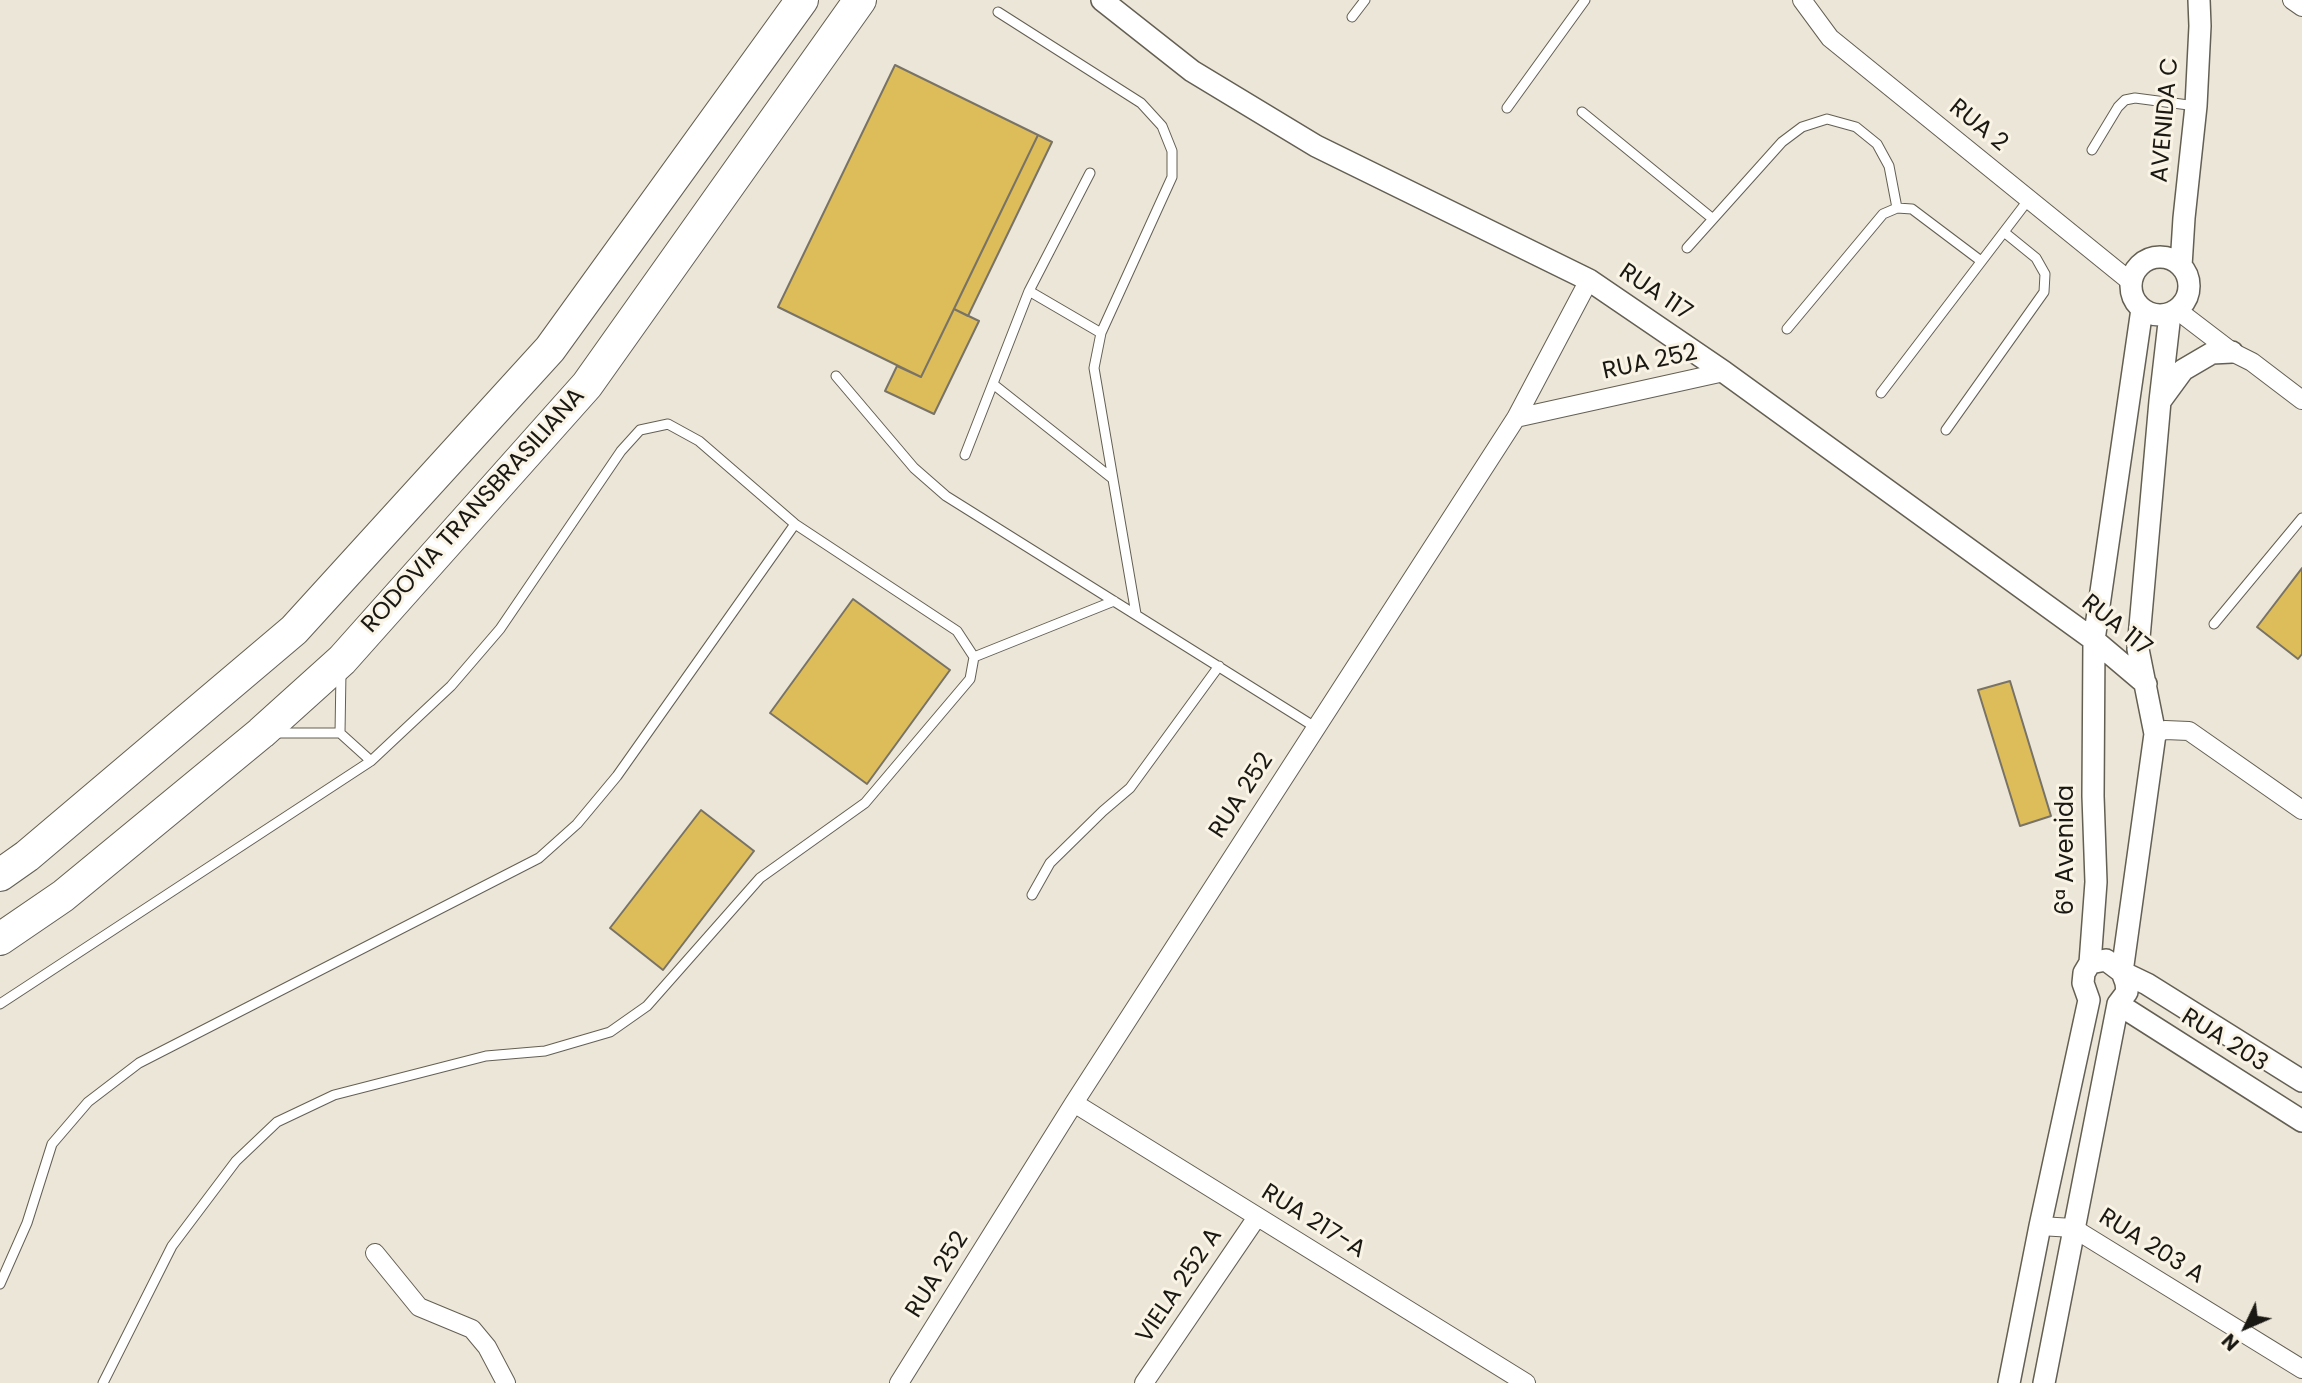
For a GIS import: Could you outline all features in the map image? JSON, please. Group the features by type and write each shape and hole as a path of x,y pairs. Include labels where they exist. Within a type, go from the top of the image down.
{"highway":[{"path":"0,876 294,631 550,349 802,0"},
{"name":"RODOVIA TRANSBRASILIANA","path":"0,939 64,896 261,733 342,660 587,385 860,0"}],"street":[{"name":"RUA 117","path":"1102,0 1192,71 1316,146 1589,280 1724,372 2094,639 2146,684"},
{"name":"RUA 2","path":"1802,0 1830,38 2131,282"},
{"name":"AVENIDA C","path":"2181,266 2183,218 2196,106 2199,0"},
{"name":"AVENIDA C","path":"2200,26 2210,0"},
{"path":"2292,0 2302,7"},
{"name":"AVENIDA C","path":"2155,257 2183,218"},
{"path":"2044,1383 2118,1004 2127,992 2122,972 2155,734 2138,649 2160,401 2174,312 2187,298 2189,283 2181,266 2169,258 2155,257 2138,266 2131,282 2135,302 2141,309 2155,315 2174,312 2232,352 2252,362 2302,400"},
{"path":"1516,418 1589,280"},
{"name":"6ª Avenida","path":"2010,1383 2040,1226 2089,1000 2084,973 2090,963 2096,882 2093,796 2094,639 2141,309"},
{"path":"2160,401 2183,370 2212,353 2232,352"},
{"name":"RUA 252","path":"899,1383 1074,1103 1516,418 1724,372"},
{"path":"2094,639 2138,649"},
{"path":"2155,734 2165,730 2189,731 2302,810"},
{"path":"2090,963 2106,960 2122,972"},
{"name":"RUA 203","path":"2122,972 2147,984 2302,1081"},
{"path":"2089,1000 2102,1006 2118,1004"},
{"name":"RUA 203","path":"2118,1004 2302,1121"},
{"name":"RUA 217-A","path":"1074,1103 1526,1383"},
{"name":"VIELA 252 A","path":"1144,1383 1257,1217"},
{"name":"RUA 203 A","path":"2040,1226 2074,1228 2302,1369"},
{"path":"375,1254 419,1307 472,1329 487,1347 506,1383"}],"lane":[{"path":"1352,17 1365,0"},
{"path":"1507,108 1585,0"},
{"path":"998,12 1141,103 1162,126 1172,151 1172,177 1101,334 1094,368 1136,614"},
{"path":"2092,150 2125,100 2135,97 2196,106"},
{"path":"1582,112 1713,219"},
{"path":"1687,248 1782,142 1802,127 1827,119 1856,127 1877,144 1889,166 1897,208"},
{"path":"965,455 1029,291 1090,173"},
{"path":"1881,393 2029,199"},
{"path":"1787,329 1883,214 1897,208 1912,209 1981,261"},
{"path":"1946,430 2044,292 2045,274 2036,258 2004,232"},
{"path":"1029,291 1101,334"},
{"path":"835,376 914,468 946,496 1315,727"},
{"path":"993,384 1112,479"},
{"path":"0,1004 371,761 451,686 500,629 621,451 640,430 668,424 699,441 795,524 957,631 974,657 970,679 865,803 760,878 647,1006 610,1032 545,1051 486,1056 334,1096 277,1122 236,1161 173,1246 103,1383"},
{"path":"2214,624 2302,518"},
{"path":"0,1284 27,1223 52,1144 88,1102 139,1063 539,858 578,824 617,776 795,524"},
{"path":"974,657 1114,601"},
{"path":"340,733 342,660"},
{"path":"1032,895 1051,863 1130,788 1219,666"},
{"path":"261,733 340,733 371,761"}],"building":[{"path":"895,65 1038,135 921,377 778,307"},
{"path":"1038,135 1052,142 968,316 954,309"},
{"path":"954,309 979,321 934,414 885,391 897,366 921,377"},
{"path":"2302,568 2302,654 2298,659 2257,627"},
{"path":"853,599 950,670 867,784 770,713"},
{"path":"2010,681 2051,816 2020,826 1978,690"},
{"path":"701,810 754,851 663,970 610,928"}]}
